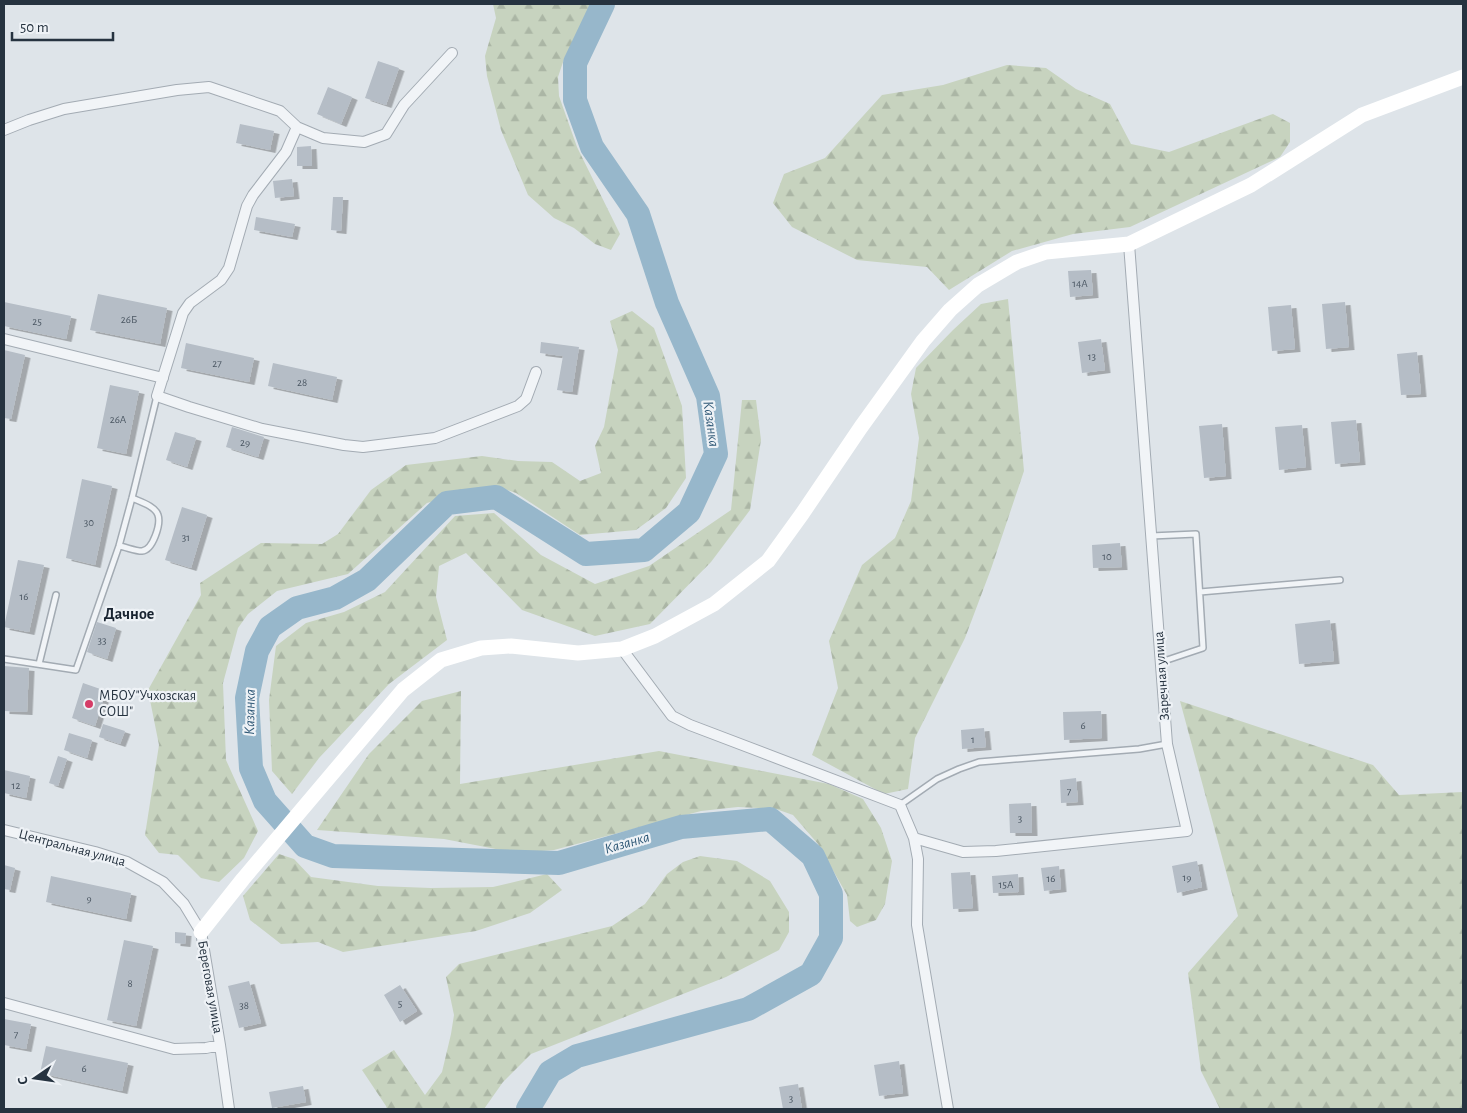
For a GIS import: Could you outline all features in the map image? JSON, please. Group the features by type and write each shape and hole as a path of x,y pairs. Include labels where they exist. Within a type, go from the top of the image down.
{"street":[{"path":"4,130 64,109 177,90 209,87 280,111 297,127 323,138 364,142 386,134 404,104 452,53"},
{"path":"1128,244 1251,185 1362,115 1463,78"},
{"path":"297,127 286,152 253,195 229,268 221,280 190,303 183,313 157,396 196,410 262,428 344,445 376,446 435,438 518,406 526,399 536,372"},
{"name":"Заречная улица","path":"914,838 963,852 996,851 1187,831 1168,744 1128,244"},
{"name":"Береговая улица","path":"229,1109 201,932 243,878 403,690 441,660 481,648 511,646 578,653 622,649 655,636 714,604 768,561 860,427 923,341 950,310 978,286 1017,262 1046,252 1128,244"},
{"path":"4,339 163,378"},
{"path":"622,649 672,716 690,725 900,804 914,838 918,859 917,925 948,1109"},
{"name":"Центральная улица","path":"4,830 95,852 127,862 163,882 184,904 201,932"},
{"path":"4,1003 174,1049 220,1046"}],"lane":[{"path":"4,659 76,670 119,546 157,396"},
{"path":"119,546 142,551 148,549 152,544 159,523 158,514 152,508 132,498"},
{"path":"1151,536 1196,534 1203,648 1161,662"},
{"path":"1200,592 1340,580"},
{"path":"39,664 56,595"},
{"path":"900,804 937,779 979,762 1139,749 1168,744"}],"green space":[{"path":"493,4 592,4 564,59 558,77 559,96 577,147 620,234 611,250 595,244 574,228 554,218 528,195 501,130 487,76 485,56 496,18"},
{"path":"1007,65 1046,68 1076,89 1110,104 1131,144 1169,152 1273,114 1290,123 1290,142 1280,157 1130,227 1073,234 1012,251 949,290 927,267 857,260 792,227 773,203 784,174 825,158 882,95 943,85"},
{"path":"1008,299 1024,471 991,569 965,638 915,738 908,789 884,794 812,755 838,688 829,641 862,565 895,538 911,501 919,438 911,394 916,368 981,304"},
{"path":"632,311 654,328 682,406 686,478 666,508 636,530 580,535 516,493 498,487 479,488 427,503 348,574 277,591 248,614 238,628 223,683 226,760 258,831 244,858 219,882 201,878 178,855 159,853 145,835 159,745 148,690 201,595 200,583 261,543 322,544 338,534 371,490 406,465 482,456 518,461 552,462 580,481 601,473 595,446 604,427 618,350 610,321"},
{"path":"742,400 756,400 761,440 750,510 711,562 650,624 595,636 522,610 466,553 439,566 436,597 447,640 389,684 319,758 292,794 272,771 269,700 276,646 306,623 344,612 385,592 455,516 494,513 541,555 595,584 649,566 731,510"},
{"path":"461,691 460,784 659,751 829,784 863,799 881,828 892,861 885,904 876,920 857,927 850,921 847,895 818,844 793,815 776,809 738,807 701,811 554,850 517,853 444,839 317,830 369,754 422,701"},
{"path":"1180,701 1373,765 1399,795 1463,792 1463,1109 1220,1109 1201,1071 1188,973 1238,916"},
{"path":"279,854 294,859 311,877 378,886 431,888 493,887 547,874 562,890 530,913 476,931 343,952 318,942 281,944 250,920 243,896"},
{"path":"700,856 737,861 770,881 789,912 789,932 779,950 726,977 531,1054 503,1082 484,1109 387,1109 362,1070 394,1050 425,1095 442,1072 454,1015 446,977 459,964 612,926 645,904 667,874 683,862"}],"building":[{"path":"378,61 399,68 386,105 365,98"},
{"path":"328,87 352,97 341,124 317,114"},
{"path":"240,124 274,131 270,150 236,143"},
{"path":"311,146 312,166 297,166 297,147"},
{"path":"292,179 294,196 275,198 273,181"},
{"path":"333,197 343,197 341,231 331,230"},
{"path":"256,217 295,224 292,237 254,230"},
{"path":"1091,270 1093,295 1070,297 1068,271"},
{"path":"98,294 167,308 160,344 90,330"},
{"path":"4,302 71,316 66,339 4,326"},
{"path":"1345,302 1349,347 1326,349 1322,304"},
{"path":"1291,305 1295,349 1272,351 1268,307"},
{"path":"1101,339 1105,370 1082,373 1078,342"},
{"path":"541,342 579,347 572,392 557,390 563,356 540,353"},
{"path":"186,343 254,358 249,382 181,368"},
{"path":"4,350 25,355 11,419 4,418"},
{"path":"1417,352 1421,394 1401,395 1397,354"},
{"path":"273,363 337,377 332,400 268,386"},
{"path":"110,385 139,391 126,454 97,448"},
{"path":"1356,420 1360,462 1335,464 1331,422"},
{"path":"1222,424 1226,476 1204,478 1199,426"},
{"path":"1302,425 1306,467 1279,470 1275,427"},
{"path":"232,427 264,437 258,457 226,447"},
{"path":"175,432 196,438 187,467 166,460"},
{"path":"82,479 112,486 95,565 66,558"},
{"path":"182,507 207,515 191,568 165,560"},
{"path":"1120,543 1122,567 1093,568 1092,545"},
{"path":"18,560 44,565 29,632 4,627"},
{"path":"1330,620 1334,661 1299,664 1295,624"},
{"path":"97,622 116,628 107,659 87,652"},
{"path":"4,666 29,668 27,712 4,711"},
{"name":"МБОУ\"Учхозская СОШ\"","path":"83,683 106,691 95,726 72,718"},
{"path":"1101,711 1102,738 1064,740 1063,712"},
{"path":"103,724 125,731 120,744 99,737"},
{"path":"984,728 986,747 962,749 961,730"},
{"path":"69,733 92,740 87,758 64,750"},
{"path":"58,756 67,759 58,786 49,783"},
{"path":"4,770 30,776 26,798 4,793"},
{"path":"1076,778 1078,802 1061,803 1060,780"},
{"path":"1031,803 1032,833 1010,833 1009,804"},
{"path":"1197,861 1202,887 1177,893 1172,866"},
{"path":"4,865 15,868 10,890 4,889"},
{"path":"1059,866 1061,889 1044,891 1041,868"},
{"path":"970,872 973,908 953,909 951,873"},
{"path":"1018,874 1019,892 993,893 992,876"},
{"path":"51,876 131,893 126,919 46,902"},
{"path":"175,932 186,933 185,944 175,943"},
{"path":"124,940 153,946 136,1026 107,1020"},
{"path":"249,981 261,1023 239,1028 228,986"},
{"path":"400,985 417,1011 400,1022 384,995"},
{"path":"4,1019 31,1024 26,1049 4,1045"},
{"path":"46,1046 128,1063 122,1091 40,1073"},
{"path":"899,1061 903,1093 879,1096 874,1065"},
{"path":"798,1084 802,1109 783,1109 779,1087"},
{"path":"303,1086 306,1102 272,1108 269,1092"}],"waterway":[{"name":"Казанка","path":"528,1109 550,1072 577,1056 748,1009 811,974 831,938 831,894 813,856 770,819 681,827 559,863 333,856 305,846 265,801 251,768 247,698 257,651 270,627 297,608 335,598 367,580 447,503 496,497 586,554 644,550 689,512 716,454 708,396 667,303 638,214 592,147 575,100 575,63 603,4"}],"place":[{"name":"МБОУ\"Учхозская СОШ\"","path":"89,704"}],"district":[{"name":"Дачное","path":"129,614"}]}
